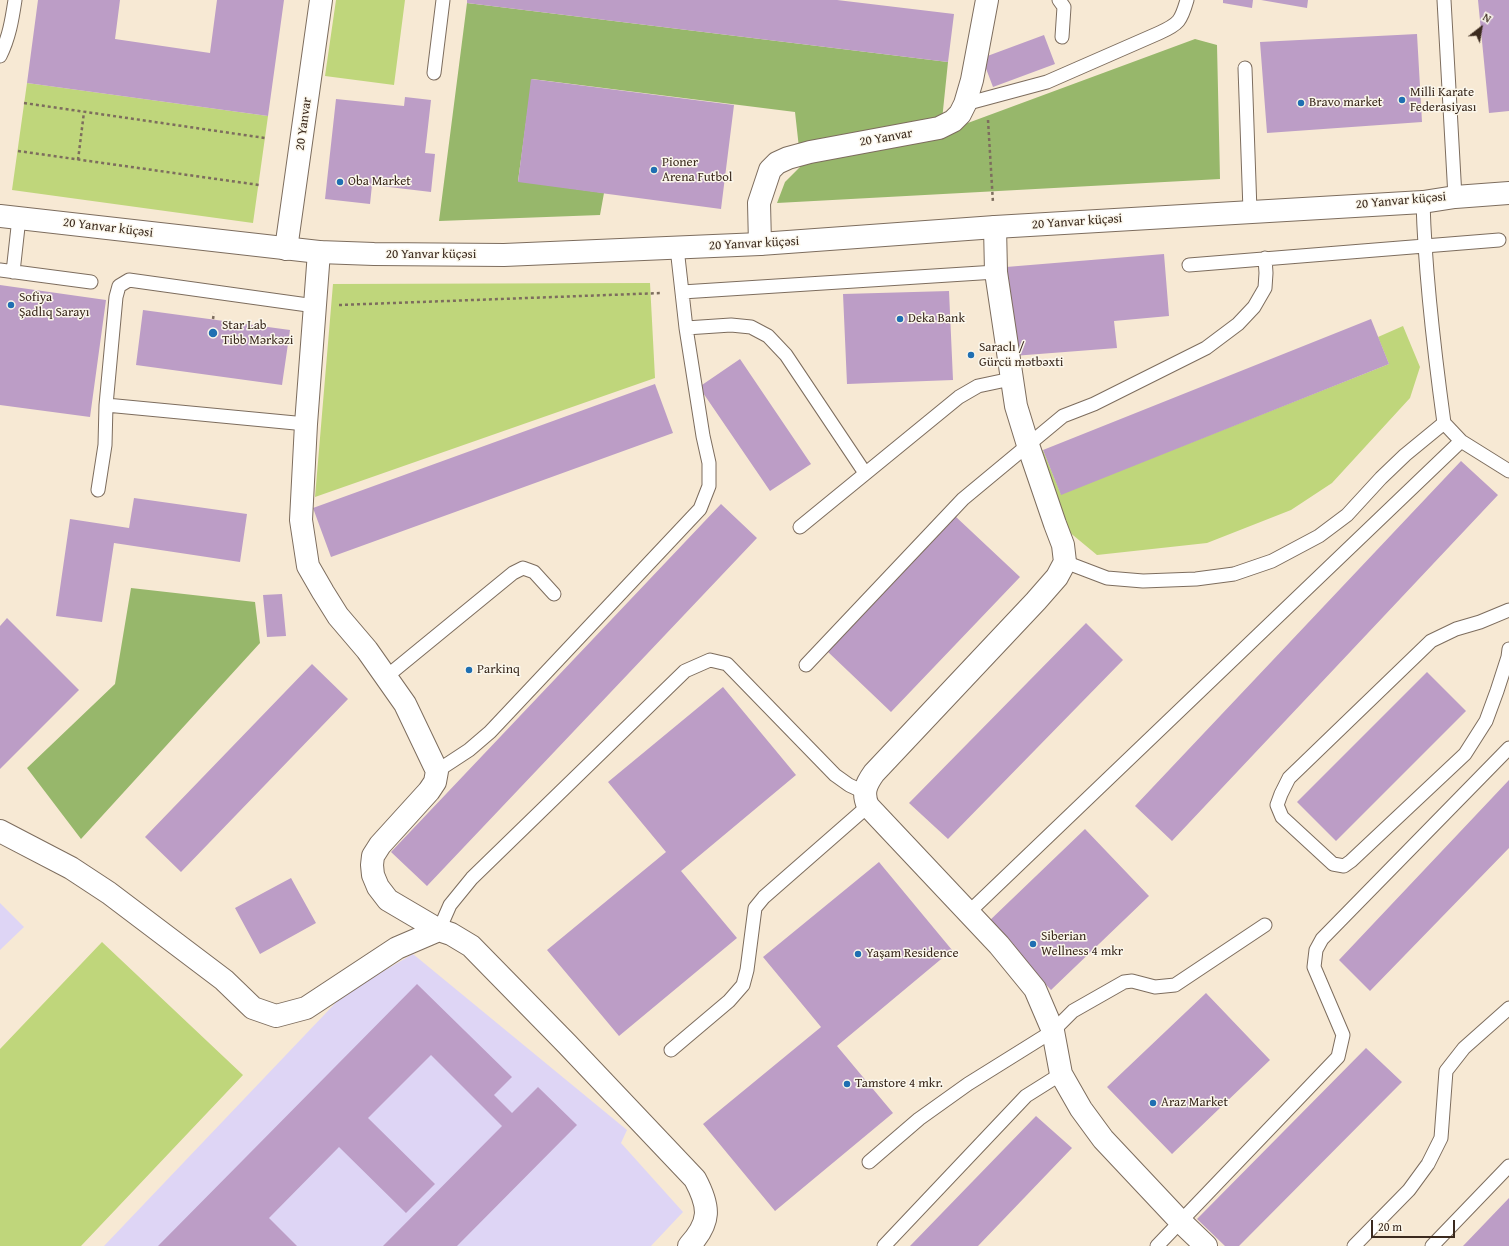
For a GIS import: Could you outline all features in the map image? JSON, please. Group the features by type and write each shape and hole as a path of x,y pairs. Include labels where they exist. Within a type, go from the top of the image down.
{"street":[{"name":"20 Yanvar","path":"286,249 321,0"},
{"name":"20 Yanvar","path":"760,244 759,203 770,170 777,163 788,158 810,152 939,128 953,121 960,114 965,104 972,80 987,0"},
{"name":"20 Yanvar küçəsi","path":"10,217 319,252 504,255 760,244 995,227 1423,202 1455,197 1509,193"},
{"path":"995,227 996,272 1016,406 1063,545 1065,562 1057,577 1036,601 874,773 868,782 866,799 968,913 999,945 1035,990 1053,1031 1061,1074 1081,1109 1103,1139 1181,1222 1206,1246"},
{"path":"319,252 306,424 301,520 308,566 338,616 386,676 405,704 437,771 435,782 429,791 380,845 374,856 372,865 373,875 378,887 388,900 439,930 451,934 471,946 567,1044 695,1179 704,1195 706,1208 705,1224 696,1239 689,1246"},
{"path":"0,831 71,868 109,893 224,980 253,1008 276,1016 306,1008 397,948 439,930"}],"lane":[{"path":"0,56 12,26 15,0"},
{"path":"434,73 443,0"},
{"path":"1059,0 1064,7 1062,37"},
{"path":"965,104 1047,82 1170,28 1182,17 1187,0"},
{"path":"1444,0 1455,197"},
{"path":"1245,68 1250,211"},
{"path":"1423,202 1424,245 1433,338 1444,423 1461,441 1509,471"},
{"path":"10,217 6,271 91,282"},
{"path":"1189,265 1499,240"},
{"path":"437,771 469,750 490,732 700,510 709,486 709,463 703,436 686,328 677,248"},
{"path":"806,666 963,499 1063,416 1094,404 1206,348 1238,324 1254,307 1265,288 1266,273 1264,258"},
{"path":"682,292 996,272"},
{"path":"98,490 105,445 106,405 116,297 119,286 129,280 315,306"},
{"path":"686,328 731,325 751,327 768,336 786,355 865,473"},
{"path":"800,527 959,396 978,386 1011,379"},
{"path":"106,405 306,424"},
{"path":"1065,562 1107,578 1143,581 1196,579 1234,574 1272,561 1319,536 1347,515 1381,478 1405,455 1444,423"},
{"path":"968,913 1461,441"},
{"path":"386,676 513,573 523,568 534,572 554,594"},
{"path":"1509,610 1480,622 1456,629 1432,641 1289,778 1277,805 1282,817 1333,864 1344,866 1351,861 1465,754 1486,721 1508,657 1509,649"},
{"path":"439,930 450,905 472,878 685,670 710,660 727,664 835,775 866,799 764,897 755,908 747,970 743,985 729,1001 671,1050"},
{"path":"1157,1246 1338,1057 1342,1035 1314,967 1316,950 1322,939 1509,748"},
{"path":"869,1162 919,1119 968,1084 1053,1031 1073,1011 1124,982 1132,981 1155,987 1175,985 1265,925"},
{"path":"1354,1246 1409,1190 1428,1164 1441,1138 1446,1071 1464,1048 1509,1008"},
{"path":"884,1246 1026,1096 1061,1074"},
{"path":"1432,1246 1509,1166"}],"path":[{"path":"986,99 995,227"},
{"path":"24,103 265,138"},
{"path":"78,160 84,112"},
{"path":"18,151 259,185"},
{"path":"315,306 682,292"}],"shaded area":[{"path":"0,903 24,927 0,950"},
{"path":"413,954 627,1130 621,1143 683,1212 651,1246 104,1246 344,994"}],"green space":[{"path":"336,0 405,0 394,85 325,76"},
{"path":"467,3 948,62 942,120 957,127 1195,39 1217,45 1220,179 777,203 785,182 801,166 795,112 532,79 518,181 604,193 600,215 439,221"},
{"path":"27,83 268,116 253,223 12,190"},
{"path":"650,283 655,378 315,497 333,284"},
{"path":"1403,326 1420,367 1410,398 1332,483 1291,510 1207,543 1097,555 1068,531 1028,454 1043,450 1061,494 1389,364 1378,337"},
{"path":"131,588 255,602 260,643 81,839 27,768 115,684"},
{"path":"102,942 243,1075 81,1246 0,1246 0,1049"}],"building":[{"path":"38,0 120,0 115,39 210,53 217,0 284,0 268,116 27,83"},
{"path":"467,0 837,0 954,14 948,62 467,3"},
{"path":"1223,0 1253,0 1252,8 1223,3"},
{"path":"1261,0 1308,0 1307,8"},
{"path":"1478,0 1509,0 1509,111 1489,113"},
{"path":"1417,34 1422,122 1267,133 1260,42"},
{"path":"1044,35 1055,64 993,87 982,58"},
{"path":"531,79 734,105 721,209 518,182"},
{"path":"405,97 431,100 425,153 435,154 431,192 372,185 370,204 325,199 336,99 404,106"},
{"path":"1164,254 1169,316 1114,321 1117,348 1013,356 1006,267"},
{"path":"0,285 106,300 90,417 0,405"},
{"path":"949,291 953,380 847,384 843,294"},
{"path":"143,310 290,330 282,385 136,365"},
{"path":"1371,319 1389,364 1061,495 1043,450"},
{"path":"740,359 811,464 770,491 699,387"},
{"path":"655,384 673,433 331,557 313,508"},
{"path":"1461,461 1498,495 1172,841 1135,806"},
{"path":"134,498 247,514 240,562 114,543 102,622 56,616 70,519 129,528"},
{"path":"721,504 757,538 427,886 391,852"},
{"path":"955,516 1020,577 891,712 827,651"},
{"path":"282,594 286,636 267,637 263,595"},
{"path":"7,618 79,690 0,769 0,626"},
{"path":"1086,623 1123,660 948,839 909,803"},
{"path":"312,664 348,699 181,872 145,837"},
{"path":"1427,672 1466,711 1336,841 1297,802"},
{"path":"723,687 796,775 681,871 737,938 619,1036 547,950 666,852 608,782"},
{"path":"1509,780 1509,848 1370,991 1339,960"},
{"path":"1085,829 1149,896 1051,990 987,923"},
{"path":"879,862 952,950 837,1046 893,1113 775,1211 703,1124 821,1027 763,957"},
{"path":"291,878 316,923 260,954 235,908"},
{"path":"417,984 512,1077 494,1095 512,1113 538,1087 577,1125 457,1246 383,1246 502,1126 431,1055 368,1118 435,1184 406,1213 339,1147 269,1218 297,1246 158,1246"},
{"path":"1206,993 1270,1060 1172,1154 1107,1087"},
{"path":"1366,1048 1402,1082 1239,1246 1225,1246 1197,1219"},
{"path":"1036,1116 1072,1148 978,1246 910,1246"},
{"path":"1509,1198 1509,1246 1463,1246"}],"place":[{"name":"Milli Karate Federasiyası","path":"1402,100"},
{"name":"Bravo market","path":"1301,103"},
{"name":"Pioner Arena Futbol","path":"654,170"},
{"name":"Oba Market","path":"340,182"},
{"name":"Sofiya Şadlıq Sarayı","path":"11,305"},
{"name":"Deka Bank","path":"900,319"},
{"name":"Star Lab Tibb Mәrkәzi","path":"213,333"},
{"name":"Saraclı / Gürcü mətbəxti","path":"971,355"},
{"name":"Parkinq","path":"469,670"},
{"name":"Siberian Wellness 4 mkr","path":"1033,944"},
{"name":"Yaşam Residence","path":"858,954"},
{"name":"Tamstore 4 mkr.","path":"847,1084"},
{"name":"Araz Market","path":"1153,1103"}]}
